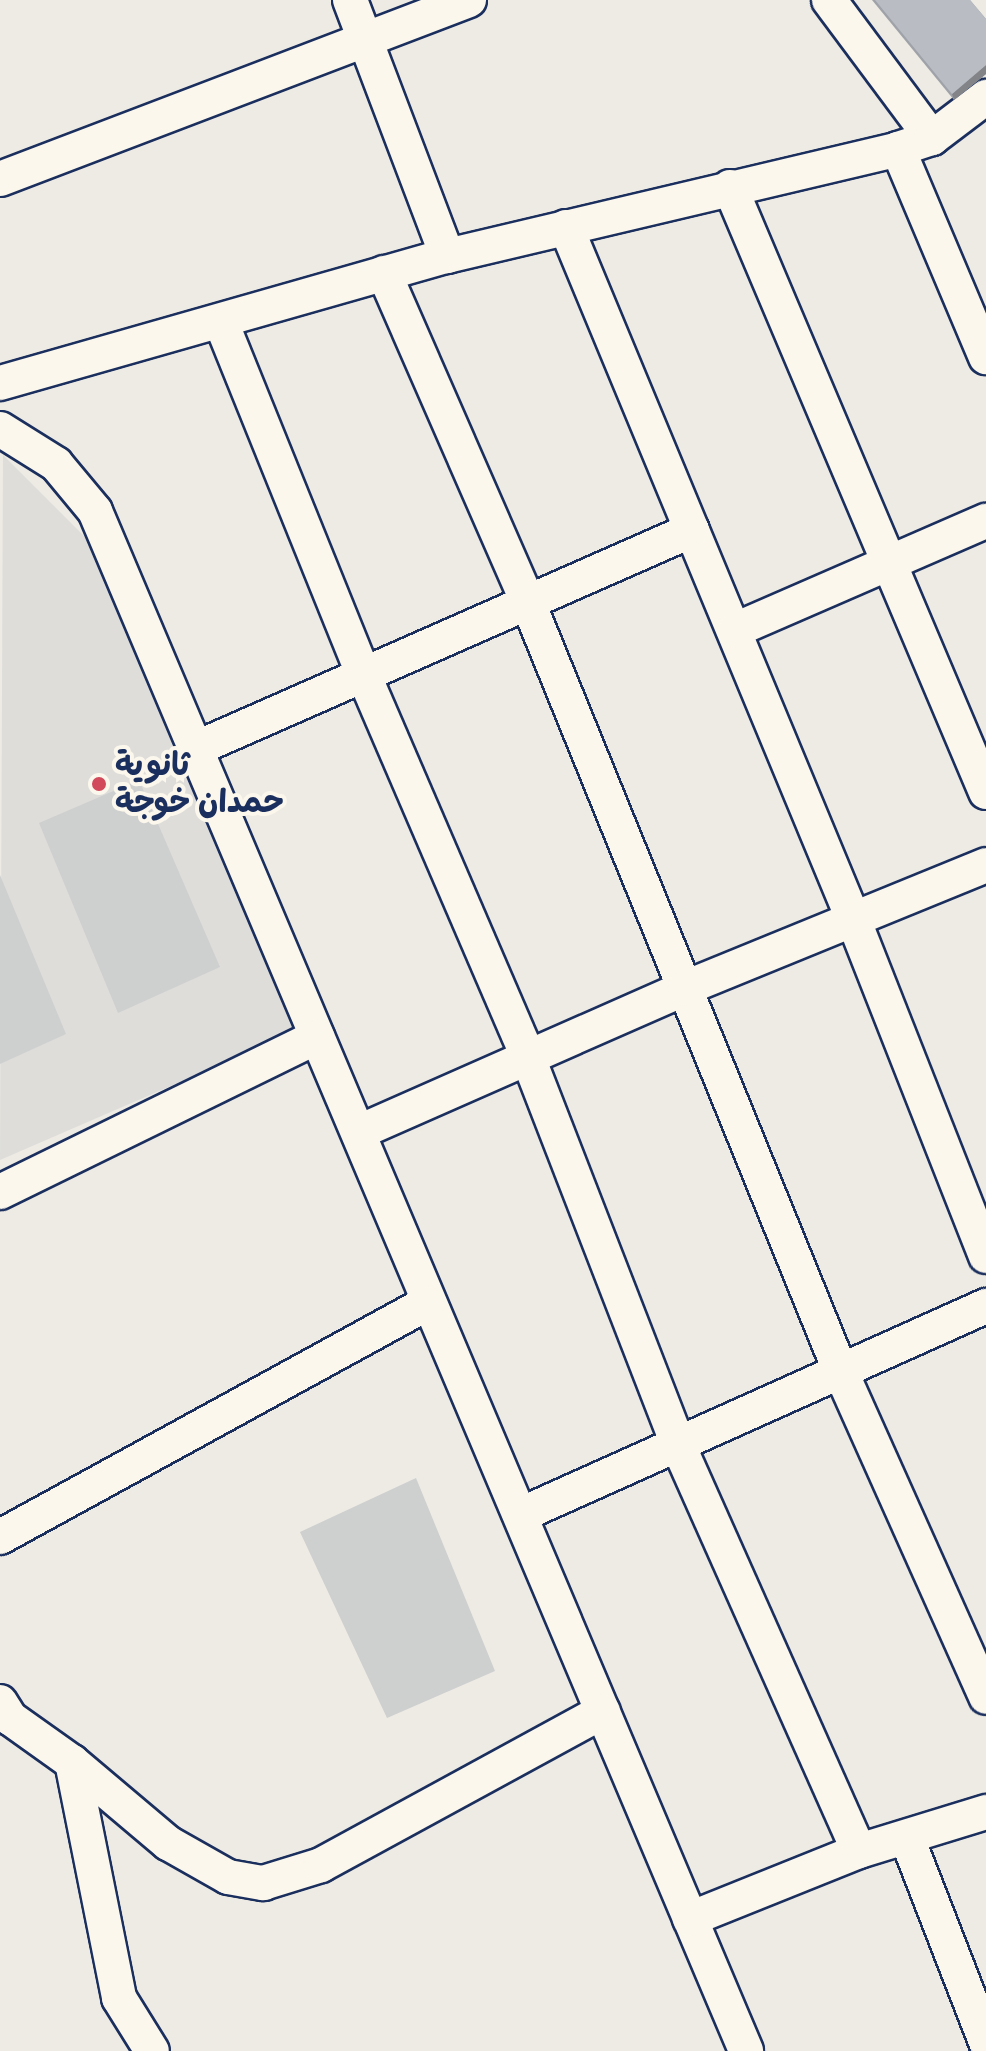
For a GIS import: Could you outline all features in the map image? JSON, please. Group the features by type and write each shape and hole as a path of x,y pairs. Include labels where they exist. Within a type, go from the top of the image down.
{"street":[{"path":"350,0 447,256"},
{"path":"0,179 469,0"},
{"path":"829,0 932,138"},
{"path":"0,383 447,256 898,149 932,138 986,97"},
{"path":"898,149 986,357"},
{"path":"730,187 984,782"},
{"path":"566,227 854,921 986,1256"},
{"path":"384,273 529,605 840,1370 986,1697"},
{"path":"221,322 365,678 527,1055 679,1447 859,1851"},
{"path":"1,431 70,476 95,511 359,1132 426,1304 520,1515 746,2051"},
{"path":"735,630 986,521"},
{"path":"195,749 365,678 692,530"},
{"path":"359,1132 527,1055 986,865"},
{"path":"0,1192 317,1037"},
{"path":"0,1537 426,1304"},
{"path":"520,1515 679,1447 840,1370 986,1306"},
{"path":"3,1714 72,1762 168,1843 228,1877 263,1883 321,1865 603,1711"},
{"path":"72,1762 119,1998 152,2051"},
{"path":"690,1919 859,1851 986,1812"},
{"path":"907,1838 986,2042"}],"shaded area":[{"name":"ثانوية حمدان خوجة","path":"3,455 88,540 307,1027 0,1160"},
{"path":"139,780 220,967 118,1013 39,823"},
{"path":"0,875 66,1034 0,1064"},
{"path":"416,1478 495,1671 387,1718 300,1532"}],"building":[{"path":"875,0 970,0 986,19 986,65 952,94"}],"place":[{"name":"ثانوية حمدان خوجة","path":"99,784"}]}
